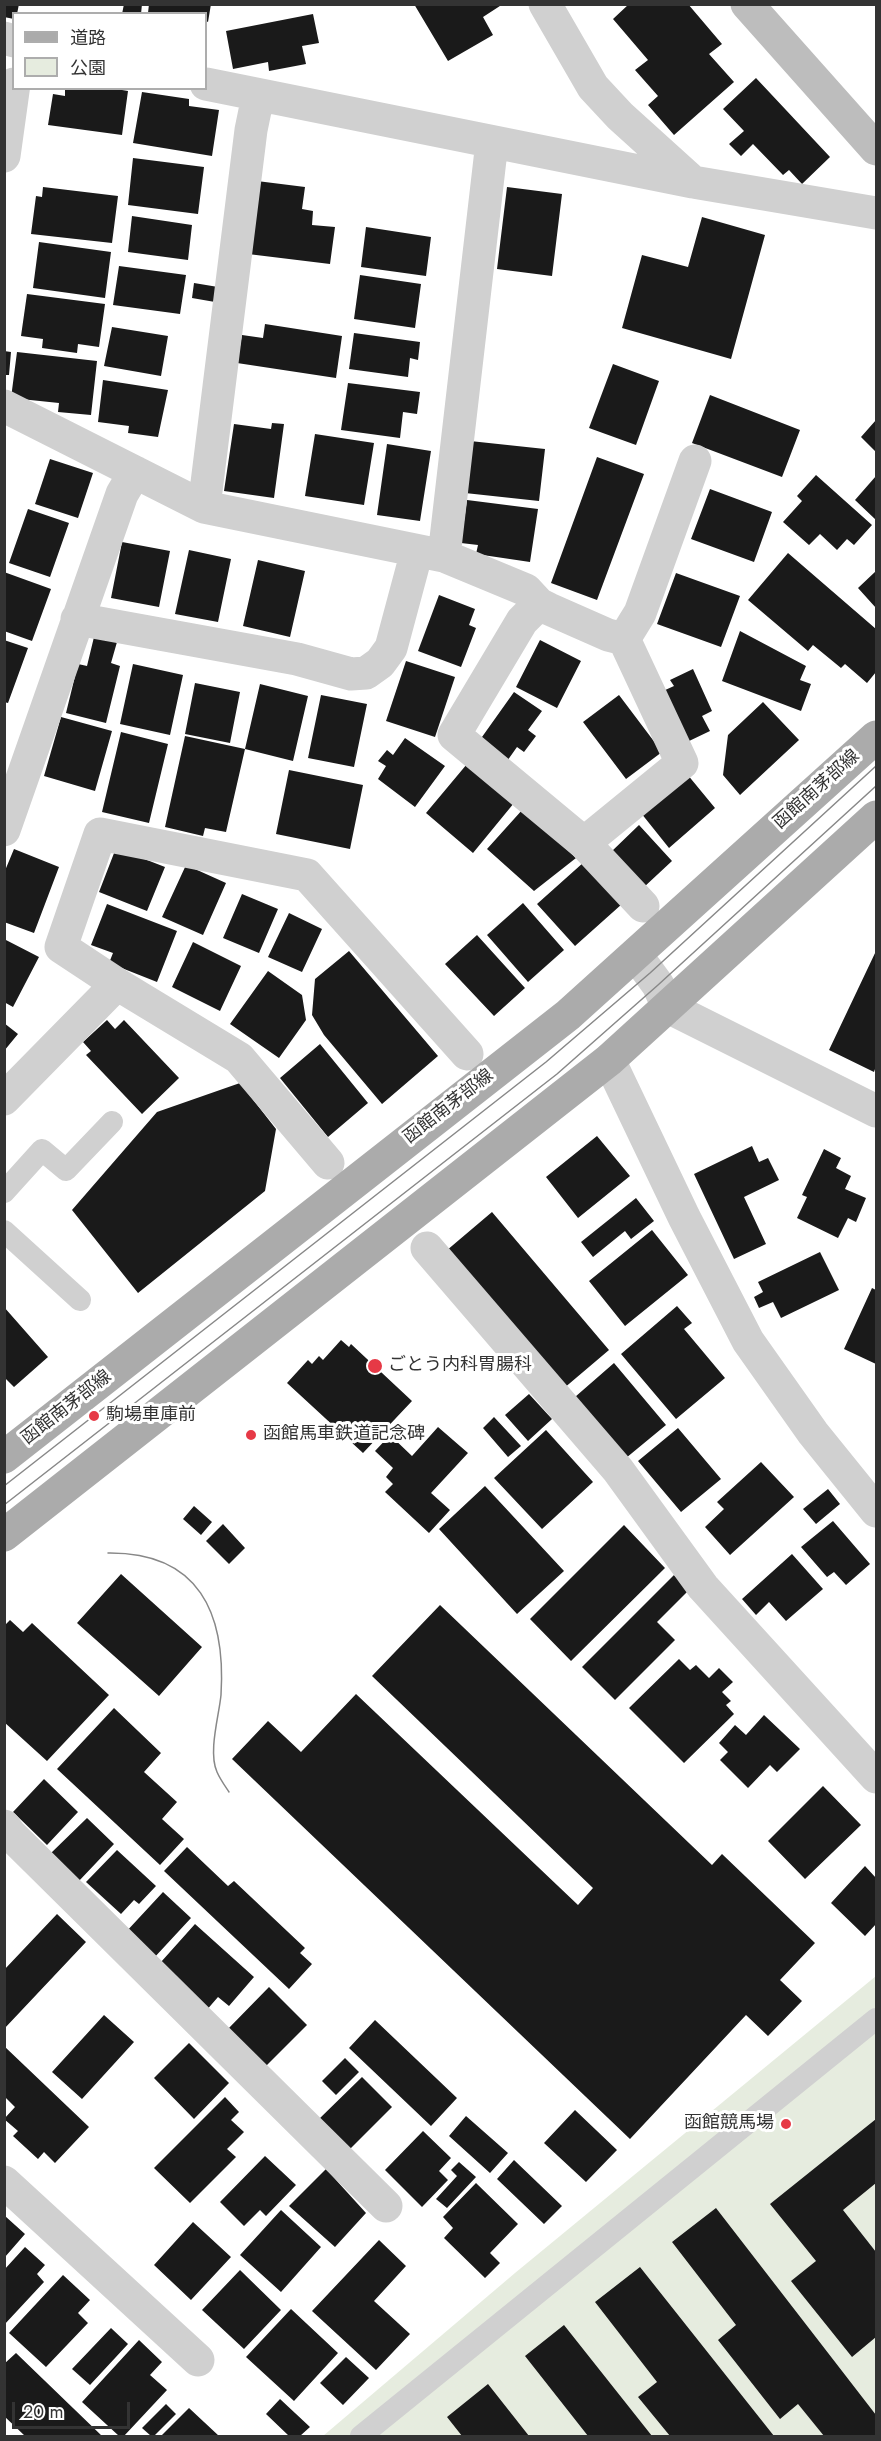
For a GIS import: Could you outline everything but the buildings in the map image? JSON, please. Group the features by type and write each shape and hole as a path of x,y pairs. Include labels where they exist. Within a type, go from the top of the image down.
{"main road":[{"name":"函館南茅部線","path":"4,1457 568,1015 876,736"},
{"path":"4,1535 609,1060 876,817"}],"street":[{"path":"545,4 593,87 620,116 693,182"},
{"path":"747,4 876,149"},
{"path":"207,84 693,182 876,213"},
{"path":"4,156 13,90"},
{"path":"204,507 251,130 258,96"},
{"path":"77,619 297,660 351,674 366,673 380,663 391,648 431,554 492,142"},
{"path":"4,406 204,507 431,554 526,590 539,604 608,635 624,639"},
{"path":"624,639 640,613 695,460"},
{"path":"4,830 77,619 123,494 135,472"},
{"path":"539,604 522,621 454,735 584,843 643,906"},
{"path":"584,843 682,763 624,639"},
{"path":"328,1163 239,1058 61,947 100,834 307,875 467,1054"},
{"path":"636,955 658,985 668,1007 876,1111"},
{"path":"4,1099 117,984"},
{"path":"609,1060 684,1217 748,1341 813,1433 876,1511"},
{"path":"427,1248 618,1470 702,1587 876,1777"},
{"path":"4,1826 386,2206"},
{"path":"4,2182 198,2360"}],"lane":[{"path":"4,1192 42,1150 66,1170 112,1122"},
{"path":"4,1231 80,1300"},
{"path":"361,2436 876,2019"}],"green space":[{"name":"函館競馬場","path":"876,1976 876,2436 323,2436 515,2273"}],"tram line":[{"path":"4,1486 546,1062 650,973 876,766"},
{"path":"4,1505 557,1074 876,786"},
{"path":"108,1553 139,1555 165,1563 185,1576 200,1593 211,1614 218,1638 221,1665 221,1695 215,1734 215,1764 229,1792"}],"place":[{"name":"ごとう内科胃腸科","path":"375,1366"},
{"name":"駒場車庫前","path":"94,1416"},
{"name":"函館馬車鉄道記念碑","path":"251,1435"},
{"name":"函館競馬場","path":"786,2124"}]}
